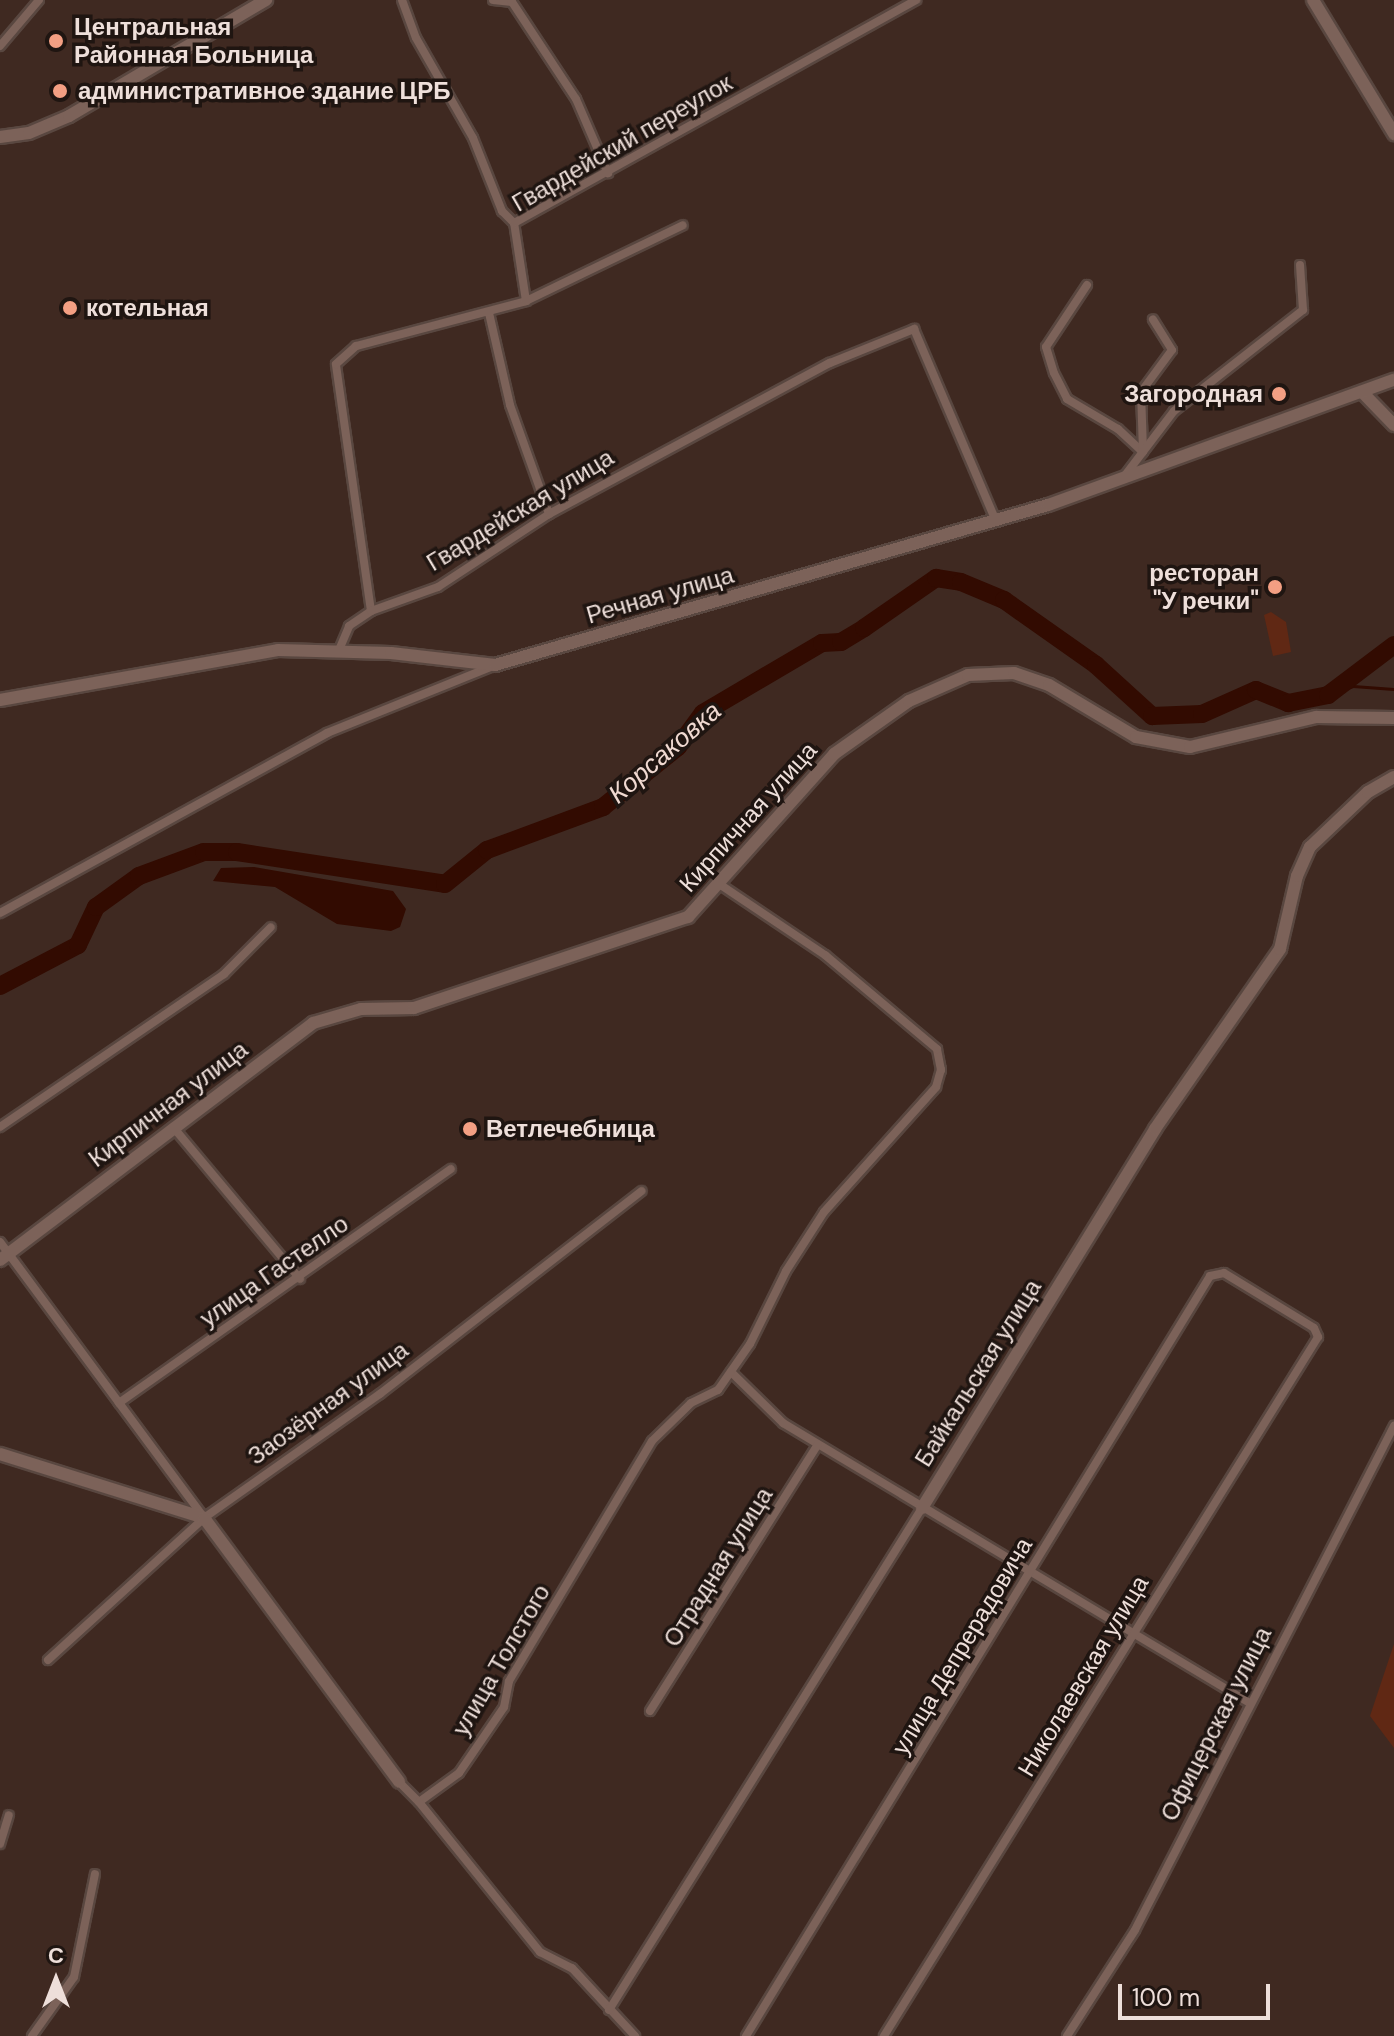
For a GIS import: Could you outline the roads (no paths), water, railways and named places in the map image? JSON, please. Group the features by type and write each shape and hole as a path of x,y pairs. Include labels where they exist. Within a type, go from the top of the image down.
{"street":[{"path":"0,46 39,0"},
{"path":"0,137 29,133 69,116 266,0"},
{"path":"402,0 416,38 473,138 502,211 514,223"},
{"path":"493,0 512,2 576,99 608,173"},
{"name":"Гвардейский переулок","path":"526,301 514,223 916,0"},
{"path":"1313,0 1394,134"},
{"path":"371,611 336,364 356,346 526,301 683,225"},
{"path":"1122,479 1174,411 1303,310 1300,265"},
{"path":"1087,285 1046,347 1054,373 1067,399 1118,429 1143,452"},
{"path":"489,313 510,405 549,514"},
{"path":"1143,452 1141,392 1172,350 1153,320"},
{"name":"Гвардейская улица","path":"339,650 349,626 371,611 438,587 549,514 830,363 914,329 996,521"},
{"name":"Речная улица","path":"0,913 327,733 495,665 996,521 1122,479 1394,380"},
{"path":"1362,392 1394,425"},
{"path":"0,700 278,650 339,650 495,665"},
{"name":"Кирпичная улица","path":"4,1256 313,1023 361,1009 414,1008 688,917 834,754 909,701 968,675 1014,673 1049,685 1136,737 1190,747 1316,717 1394,718"},
{"name":"Байкальская улица","path":"609,2010 1155,1129 1280,949 1297,876 1310,847 1348,808 1394,777"},
{"name":"улица Толстого","path":"419,1802 459,1773 504,1707 509,1681 652,1441 691,1403 718,1390 824,1212 936,1087 941,1070 937,1049 825,955 718,883"},
{"path":"0,1127 224,974 271,927"},
{"path":"173,1127 300,1279"},
{"name":"улица Гастелло","path":"119,1403 300,1279 451,1169"},
{"name":"Заозёрная улица","path":"48,1660 204,1518 380,1394 642,1191"},
{"path":"0,1242 4,1256 119,1403 399,1782 419,1802 540,1952 572,1968 635,2036"},
{"name":"улица Депрерадовича","path":"746,2036 1210,1276 1224,1273 1314,1328 1318,1337"},
{"name":"Николаевская улица","path":"884,2036 1318,1337"},
{"path":"731,1372 783,1423 1131,1635 1248,1702"},
{"name":"Офицерская улица","path":"1067,2036 1135,1930 1248,1702 1394,1426"},
{"name":"Отрадная улица","path":"650,1711 818,1444"},
{"path":"0,1454 204,1518"},
{"path":"0,1844 9,1815"},
{"path":"32,2036 74,1977 95,1874"}],"waterway":[{"name":"Корсаковка","path":"0,986 78,945 96,907 139,876 204,852 237,852 445,884 487,850 603,807 678,747 703,713 822,643 841,642 936,578 961,582 1004,600 1096,665 1152,716 1202,714 1256,690 1288,703 1328,695 1394,645"},
{"path":"1328,695 1353,686 1394,689"}],"place":[{"name":"Центральная Районная Больница","path":"56,41"},
{"name":"административное здание ЦРБ","path":"60,91"},
{"name":"котельная","path":"70,308"},
{"name":"Загородная","path":"1279,394"},
{"name":"ресторан \"У речки\"","path":"1275,587"},
{"name":"Ветлечебница","path":"470,1129"}]}
